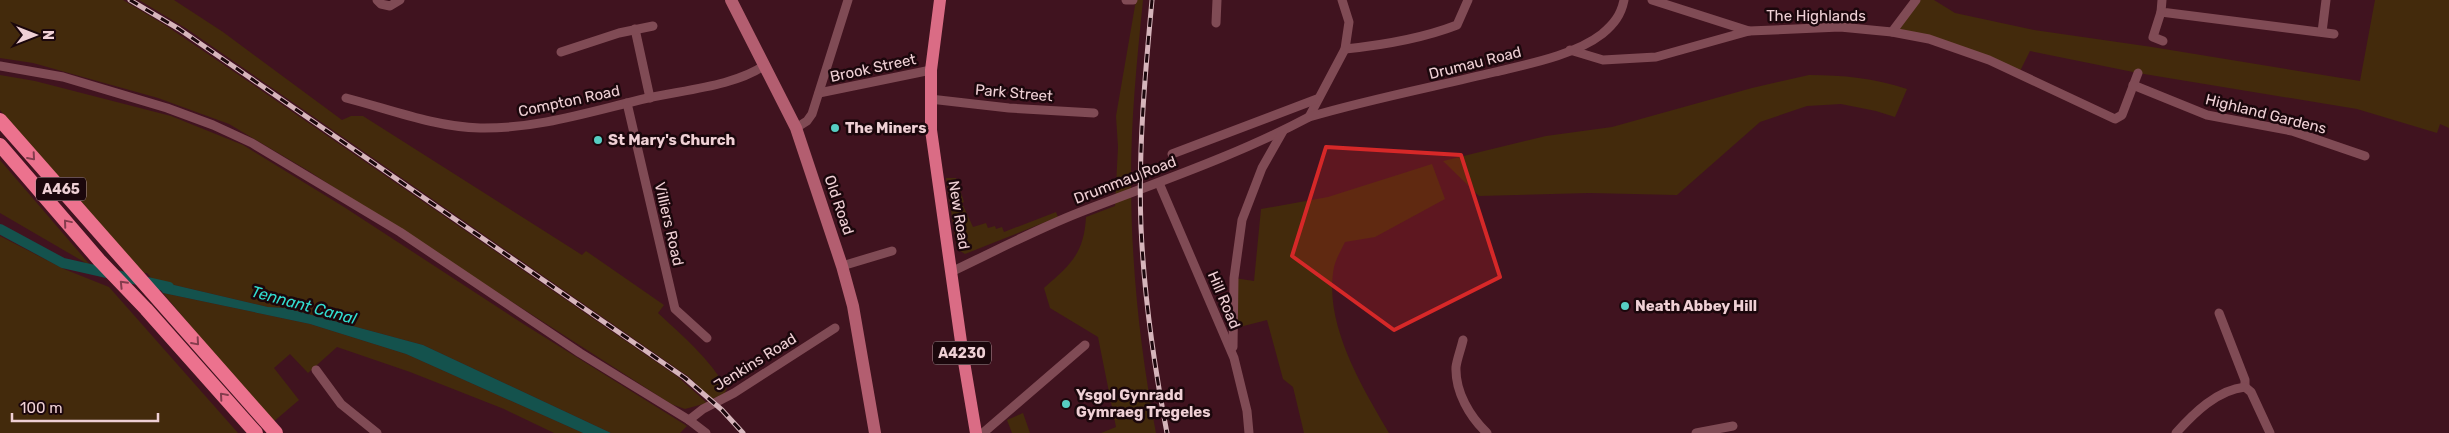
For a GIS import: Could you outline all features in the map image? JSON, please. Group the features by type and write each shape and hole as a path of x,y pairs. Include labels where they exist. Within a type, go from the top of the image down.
{"highway":[{"name":"A465","path":"0,120 276,433"},
{"name":"A465","path":"0,144 99,260 146,309 256,433"}],"main road":[{"name":"Old Road","path":"731,0 796,128 842,266 853,306 874,433"},
{"name":"New Road","path":"940,0 931,70 930,99 935,166 962,356 976,433"}],"street":[{"path":"376,0 380,4 390,6 400,0"},
{"path":"796,128 807,121 812,114 848,0"},
{"path":"1126,0 1133,0"},
{"path":"1216,0 1216,23"},
{"path":"1309,117 1345,49 1349,22 1342,0"},
{"path":"1345,49 1388,45 1457,26 1468,0"},
{"name":"Drumau Road","path":"1309,117 1527,64 1570,50 1601,34 1621,14 1624,0"},
{"path":"1652,0 1749,31"},
{"path":"1892,32 1916,0"},
{"path":"2162,0 2161,12 2153,37 2163,41"},
{"path":"2322,32 2326,0"},
{"path":"2161,12 2334,34"},
{"path":"561,52 653,26"},
{"name":"The Highlands","path":"1570,50 1603,60 1656,57 1749,31 1840,27 1892,32 1929,39 1989,60 2115,119 2122,115 2138,73"},
{"path":"635,30 650,98"},
{"name":"Compton Road","path":"346,98 444,124 480,128 510,127 554,121 748,75 765,65"},
{"path":"0,66 63,78 167,108 213,125 252,144 400,232 580,353 689,420 706,433"},
{"name":"Brook Street","path":"819,93 931,70"},
{"name":"Highland Gardens","path":"2133,85 2207,115 2292,131 2365,156"},
{"name":"Park Street","path":"930,99 1009,108 1094,113"},
{"name":"Drummau Road","path":"1172,154 1317,99"},
{"name":"Villiers Road","path":"628,103 675,309 707,338"},
{"name":"Drummau Road","path":"951,272 1076,214 1159,183 1284,130 1309,117"},
{"path":"1234,358 1231,339 1234,278 1242,220 1262,168 1284,130"},
{"name":"Hill Road","path":"1159,183 1234,358 1247,411 1249,433"},
{"path":"842,266 892,251"},
{"path":"2219,313 2245,380 2245,387"},
{"name":"Jenkins Road","path":"689,420 703,409 726,398 835,328"},
{"path":"1463,340 1456,368 1462,396 1474,421 1487,433"},
{"path":"983,433 1084,345"},
{"path":"316,370 341,404 378,433"},
{"path":"2176,433 2210,401 2225,393 2245,387"},
{"path":"2245,387 2251,392 2270,433"},
{"path":"1696,433 1733,426"}],"highlighted area":[{"path":"1326,147 1461,155 1500,277 1394,330 1292,256"}],"shaded area":[{"path":"0,0 123,0 165,25 252,84 678,377 707,403 685,409 671,404 307,170 229,124 158,98 33,63 0,58"},
{"path":"139,0 174,0 223,32 342,120 351,116 363,116 582,255 586,251 664,305 658,313 696,348 712,367 727,389 724,394 712,399 689,377 187,29"},
{"path":"1136,0 1143,0 1132,134 1131,211 1141,339 1156,433 1101,433 1116,427 1098,337 1050,308 1044,288 1068,265 1079,250 1085,230 1086,217 1115,206 1118,147 1116,116"},
{"path":"1916,0 1934,0 1955,13 2034,30 2360,81 2375,0 2449,0 2449,128 2440,124 2437,133 2357,109 2138,73 2030,51 2019,73 1989,60 1892,32"},
{"path":"0,75 35,81 171,116 243,145 344,207 525,325 687,426 680,433 611,433 423,345 286,308 268,307 153,280 147,273 143,273 0,110"},
{"path":"1809,75 1858,78 1883,82 1907,89 1895,117 1841,104 1807,106 1760,122 1677,195 1589,193 1479,196 1443,161 1546,136 1612,127 1752,88"},
{"path":"0,160 91,266 0,213"},
{"path":"1432,164 1445,199 1375,237 1345,242 1334,267 1332,288 1339,332 1367,396 1389,433 1304,433 1293,387 1283,379 1267,320 1232,329 1234,278 1254,281 1261,209 1328,197"},
{"path":"946,178 956,178 964,202 962,203 973,227 986,223 988,228 995,226 996,229 1002,227 1004,232 1056,212 1058,217 965,254 957,249"},
{"path":"0,236 64,269 109,287 238,433 0,433"},
{"path":"163,293 310,324 406,354 583,433 554,433 504,409 410,372 337,347 308,373 290,354 274,368 299,400 272,423"},
{"path":"1023,413 1030,433 1012,433 1007,420"}],"water":[{"path":"153,280 268,307 286,308 423,345 611,433 583,433 406,354 310,324 163,293"}],"waterway":[{"name":"Tennant Canal","path":"0,229 63,263 169,287"}],"railway":[{"path":"130,0 179,29 685,378 722,410 743,433"},
{"path":"1152,0 1141,142 1140,199 1144,279 1150,330 1167,433"}],"place":[{"name":"The Miners","path":"835,128"},
{"name":"St Mary's Church","path":"598,140"},
{"name":"Neath Abbey Hill","path":"1625,306"},
{"name":"Ysgol Gynradd Gymraeg Tregeles","path":"1066,404"}]}
